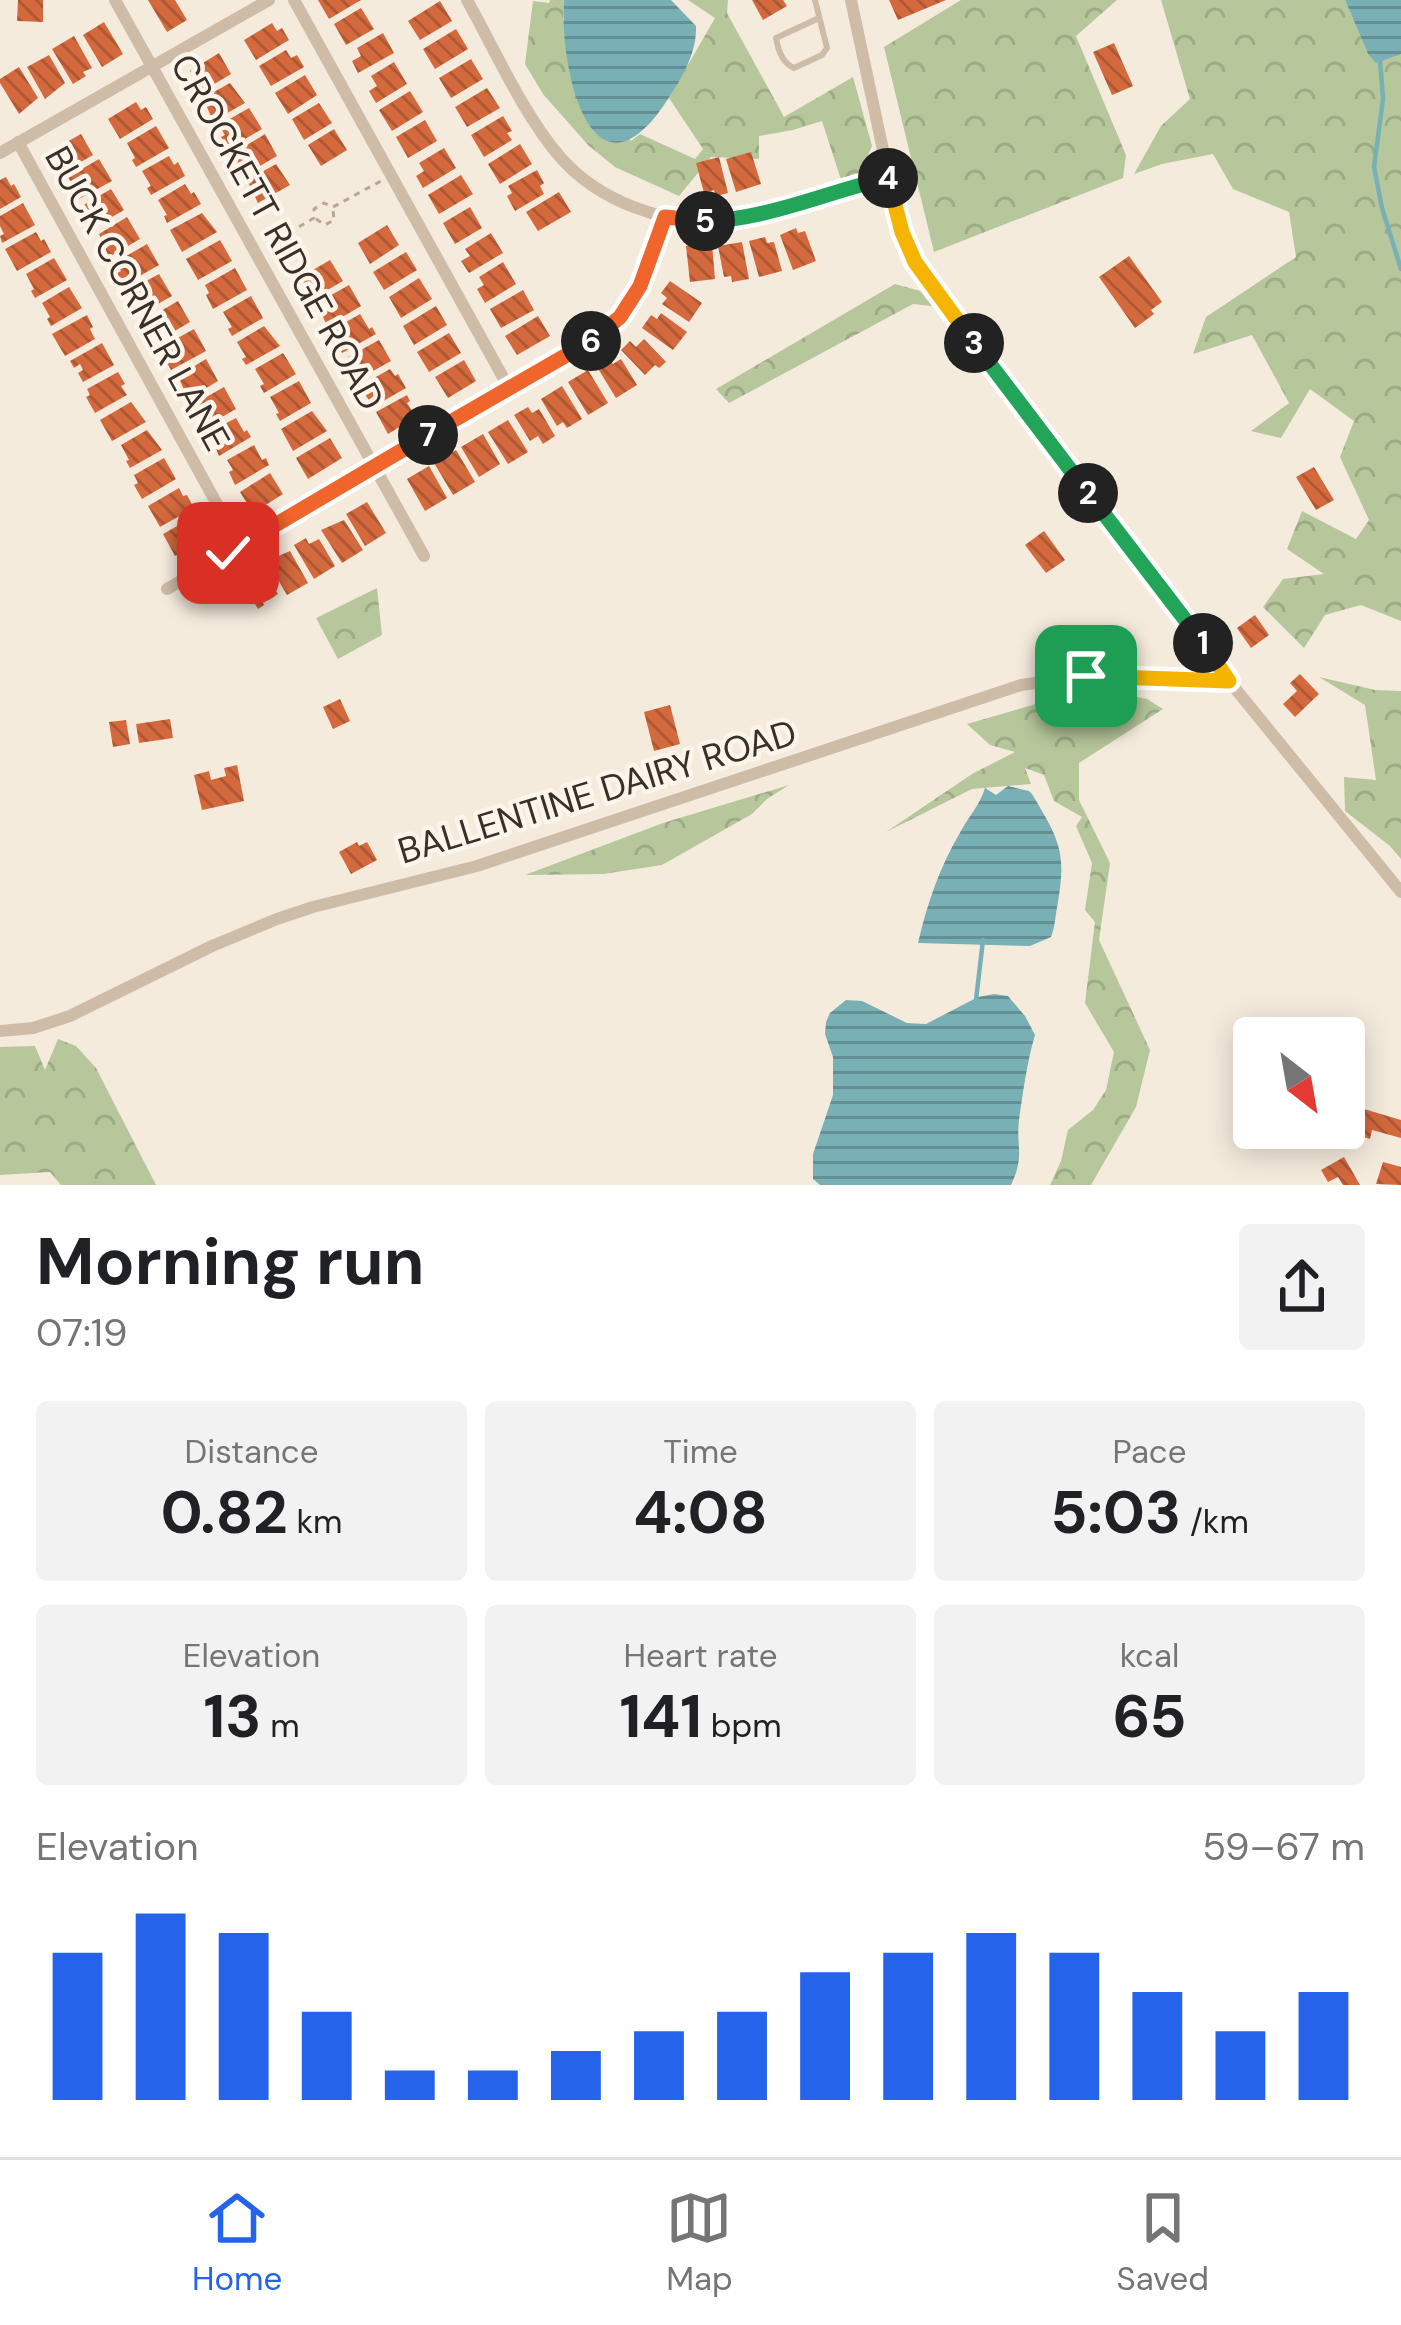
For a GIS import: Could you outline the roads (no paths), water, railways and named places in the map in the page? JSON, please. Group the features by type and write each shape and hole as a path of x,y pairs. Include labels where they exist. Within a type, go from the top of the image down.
{"street":[{"name":"CROCKETT RIDGE ROAD","path":"115,0 424,556"},
{"path":"0,152 269,0"},
{"path":"294,0 508,388"},
{"path":"467,0 538,127 563,161 630,206 665,217 723,221 888,177"},
{"path":"850,0 888,177 915,262 1229,681 1401,892"},
{"name":"BUCK CORNER LANE","path":"18,142 240,546"},
{"path":"167,589 584,346 620,317 640,286 665,217"},
{"name":"BALLENTINE DAIRY ROAD","path":"0,1030 33,1028 70,1016 212,946 295,913 477,866 1021,685 1086,676 1229,681"}],"lane":[{"path":"815,0 826,48 822,55 794,68 779,52 776,38 819,18"}],"water":[{"path":"564,0 671,0 696,26 689,62 670,96 643,130 620,142 601,138 586,120 575,93"},
{"path":"1345,0 1401,0 1401,54 1376,63"},
{"path":"1008,786 1032,794 1059,848 1060,889 1051,937 1030,946 918,943 953,844 985,788 996,795"},
{"path":"1008,996 1035,1035 1019,1120 1018,1166 1011,1185 820,1185 813,1179 813,1154 833,1095 833,1057 825,1034 830,1013 846,1000 862,1001 907,1023 926,1024 978,997"}],"waterway":[{"path":"1380,60 1383,99 1374,167 1401,269"},
{"path":"976,1000 983,940"}]}
